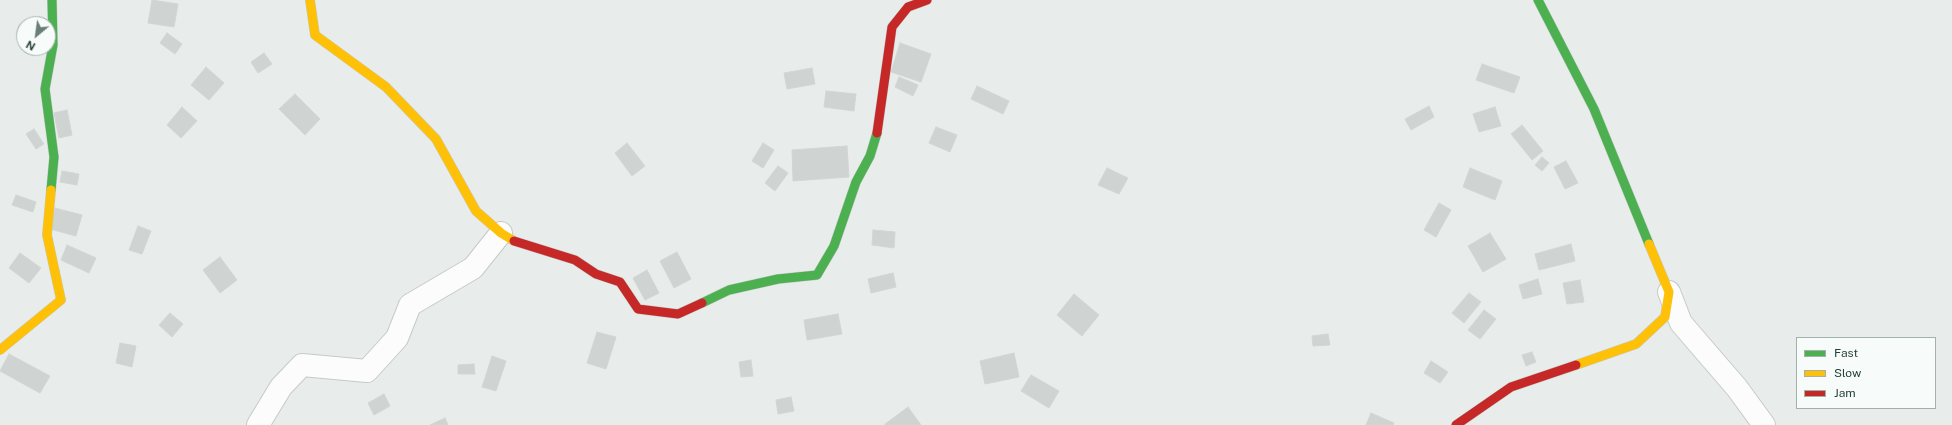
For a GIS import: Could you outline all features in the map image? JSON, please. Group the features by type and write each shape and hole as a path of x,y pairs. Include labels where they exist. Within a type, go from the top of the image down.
{"street":[{"path":"0,350 61,300 47,235 54,157 45,89 52,44 52,0"},
{"path":"310,0 314,35 386,88 436,139 476,211 501,233 516,242 575,260 596,274 620,282 638,309 678,314 729,290 778,280 817,275 834,246 856,182 870,156 876,137 892,27 908,7 927,0"},
{"path":"1538,0 1594,109 1681,323 1737,388 1764,425"},
{"path":"258,425 282,387 302,365 367,371 397,338 410,306 473,268 501,233"},
{"path":"1456,425 1511,387 1636,344 1665,317 1669,292"}],"building":[{"path":"152,0 178,4 174,27 148,23"},
{"path":"167,33 182,44 175,54 160,43"},
{"path":"900,43 931,54 921,82 891,72"},
{"path":"264,53 272,64 258,73 251,62"},
{"path":"1482,64 1520,77 1514,93 1476,80"},
{"path":"206,67 224,83 209,100 191,85"},
{"path":"812,68 815,84 787,89 784,73"},
{"path":"899,77 918,85 913,96 895,87"},
{"path":"977,86 1009,101 1003,114 971,99"},
{"path":"826,91 856,94 854,111 824,107"},
{"path":"295,94 320,119 305,135 279,109"},
{"path":"1429,106 1434,117 1411,130 1405,119"},
{"path":"182,107 197,121 181,138 167,125"},
{"path":"1495,107 1501,126 1479,132 1473,114"},
{"path":"67,110 72,135 59,138 54,113"},
{"path":"1522,125 1543,151 1532,160 1511,134"},
{"path":"936,127 957,135 950,152 929,143"},
{"path":"34,129 44,144 36,149 26,134"},
{"path":"627,143 645,166 632,176 615,153"},
{"path":"763,143 774,150 763,168 752,161"},
{"path":"847,146 849,177 793,181 792,150"},
{"path":"1542,157 1549,163 1542,171 1535,165"},
{"path":"1566,161 1578,183 1565,189 1554,167"},
{"path":"778,166 788,173 775,191 765,183"},
{"path":"1107,168 1128,178 1119,194 1098,185"},
{"path":"1470,168 1502,181 1495,200 1463,187"},
{"path":"62,171 79,174 77,185 60,182"},
{"path":"16,195 36,202 33,212 12,205"},
{"path":"1439,203 1451,210 1436,237 1424,230"},
{"path":"55,208 82,215 76,236 50,229"},
{"path":"138,226 151,231 142,254 129,250"},
{"path":"873,230 895,232 894,248 872,245"},
{"path":"1490,233 1506,259 1483,272 1468,246"},
{"path":"1571,244 1575,261 1539,270 1535,254"},
{"path":"67,245 96,258 89,273 61,260"},
{"path":"677,252 691,279 674,288 660,261"},
{"path":"20,253 41,268 29,283 9,268"},
{"path":"220,257 237,280 220,293 203,270"},
{"path":"647,270 659,293 645,300 633,278"},
{"path":"893,273 896,287 871,293 868,279"},
{"path":"1538,279 1542,294 1523,299 1519,285"},
{"path":"1580,280 1584,302 1567,304 1563,283"},
{"path":"1469,293 1481,302 1464,323 1452,313"},
{"path":"1074,294 1099,315 1082,336 1057,315"},
{"path":"1484,310 1496,319 1480,339 1468,330"},
{"path":"170,313 183,324 172,337 159,325"},
{"path":"838,314 842,334 807,340 804,320"},
{"path":"597,332 616,337 606,369 587,363"},
{"path":"1328,334 1330,345 1313,346 1312,336"},
{"path":"120,343 136,346 132,367 116,363"},
{"path":"1532,352 1536,362 1526,366 1522,355"},
{"path":"1014,353 1019,377 985,384 980,361"},
{"path":"9,354 50,376 40,393 0,371"},
{"path":"492,356 506,361 496,391 482,387"},
{"path":"751,360 753,376 741,377 739,362"},
{"path":"1431,361 1448,372 1440,383 1424,373"},
{"path":"474,364 475,374 458,374 458,365"},
{"path":"1031,375 1059,391 1049,408 1021,391"},
{"path":"384,394 390,406 374,415 368,403"},
{"path":"791,397 794,411 778,414 776,400"},
{"path":"908,407 921,425 885,425 885,424"},
{"path":"1371,413 1394,423 1393,425 1366,425"},
{"path":"445,418 448,425 430,425"}],"traffic: fast":[{"path":"51,190 54,157 45,89 53,45 52,0"},
{"path":"1538,0 1594,109 1649,244"},
{"path":"702,303 729,290 778,279 817,275 834,246 856,182 870,156 877,133"}],"traffic: slow":[{"path":"310,0 315,35 386,87 436,139 476,211 501,233 514,241"},
{"path":"0,350 61,300 47,235 51,190"},
{"path":"1576,365 1636,344 1665,317 1669,292 1649,244"}],"traffic: jam":[{"path":"877,133 892,27 908,7 927,0"},
{"path":"514,241 575,260 596,274 620,282 638,309 678,314 702,303"},
{"path":"1456,425 1511,387 1576,365"}]}
